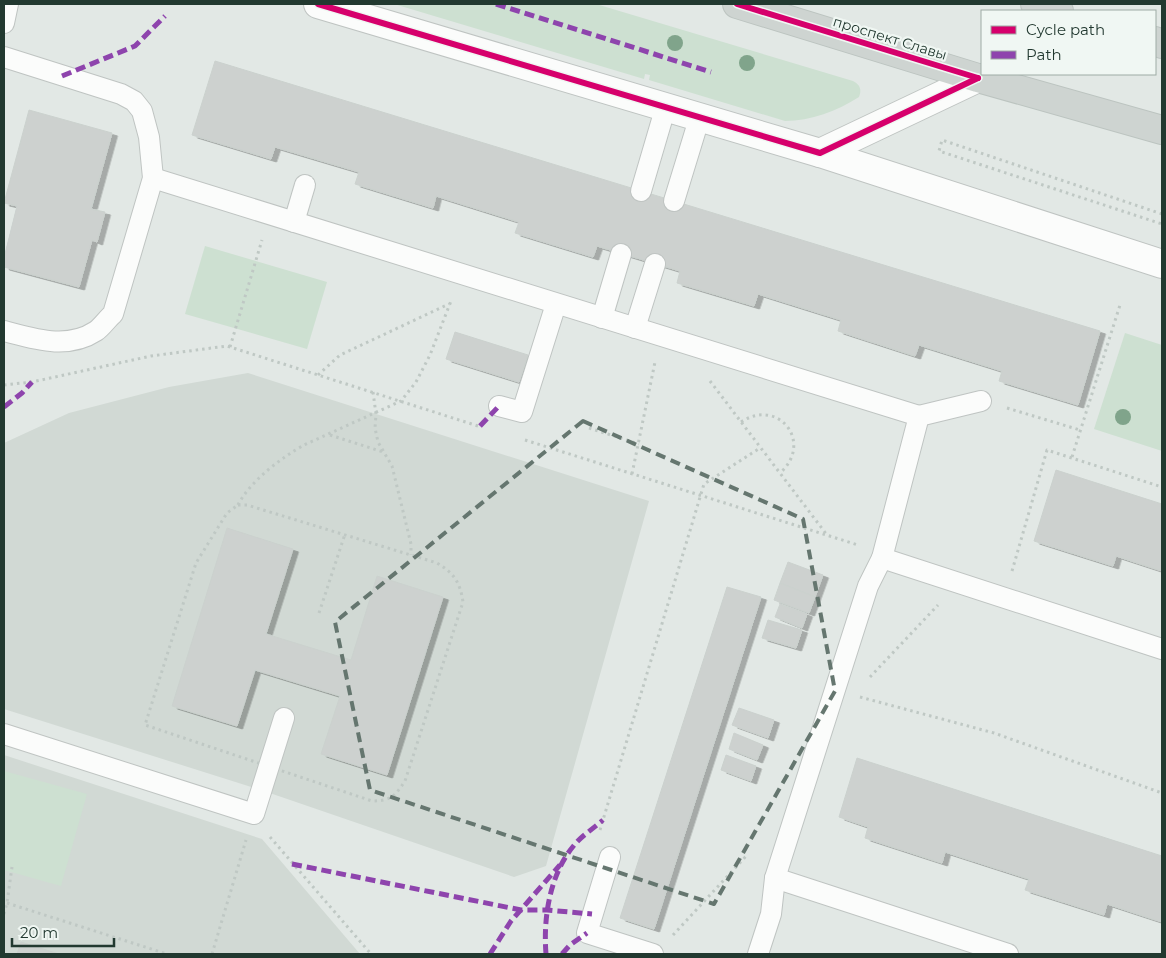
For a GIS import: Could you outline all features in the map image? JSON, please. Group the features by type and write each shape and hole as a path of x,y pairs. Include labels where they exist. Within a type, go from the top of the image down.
{"main road":[{"name":"проспект Славы","path":"737,4 978,78 1162,130"},
{"path":"1035,4 1055,10"}],"street":[{"path":"318,4 700,116 1162,264"},
{"path":"820,153 978,78"}],"lane":[{"path":"4,22 8,4"},
{"path":"4,57 121,94 134,101 142,111 149,137 153,178 113,314 97,330 76,340 56,342 38,340 4,331"},
{"path":"641,191 666,106"},
{"path":"674,201 700,116"},
{"path":"153,178 919,416 981,401"},
{"path":"294,222 305,185"},
{"path":"602,318 622,254"},
{"path":"635,328 655,264"},
{"path":"500,406 522,412 556,304"},
{"path":"758,954 771,914 776,878 841,692 868,586 882,558 919,416"},
{"path":"882,558 1162,648"},
{"path":"4,734 254,814 284,718"},
{"path":"610,857 587,933 653,954"},
{"path":"776,878 1008,954"}],"path":[{"path":"1162,214 942,140 939,151 1162,224"},
{"path":"230,347 270,215"},
{"path":"238,505 247,504 437,563 447,569 460,586 463,602 405,781 396,793 386,801 372,801 145,726 196,563 227,513 238,505 244,495 278,462 304,445 376,414 401,401 416,382 430,354 462,274"},
{"path":"318,375 340,355 450,304"},
{"path":"1072,457 1120,305"},
{"path":"632,474 661,336"},
{"path":"4,385 32,382 151,356 227,346 480,426"},
{"path":"708,379 828,536"},
{"path":"373,392 376,414 375,428 378,442 392,466 411,544 411,555"},
{"path":"981,401 1080,430"},
{"path":"741,422 750,416 765,414 780,419 788,426 795,446 788,466 780,473"},
{"path":"589,428 639,444"},
{"path":"329,434 384,452"},
{"path":"518,438 870,549 882,558"},
{"path":"610,857 594,849 704,484 760,448"},
{"path":"1004,598 1048,450 1162,487"},
{"path":"319,613 345,534"},
{"path":"841,692 862,685 959,583"},
{"path":"841,692 994,733 1162,793"},
{"path":"212,954 254,814"},
{"path":"254,814 264,831 371,954"},
{"path":"672,936 748,854"},
{"path":"4,914 12,866"},
{"path":"7,903 167,954"}],"highlighted area":[{"path":"583,421 803,519 835,691 714,904 370,790 335,622"}],"shaded area":[{"path":"248,373 649,501 546,866 514,877 261,790 4,709 4,443 69,413 169,387"},
{"path":"4,755 262,839 360,954 4,954"}],"green space":[{"path":"394,4 596,4 853,81 860,88 860,94 859,97 833,111 795,121 785,121 649,80 650,75 645,74 644,79"},
{"path":"205,246 327,282 307,349 185,314"},
{"path":"1125,333 1162,345 1162,451 1094,429"},
{"path":"4,771 87,794 61,886 4,870"}],"building":[{"path":"215,61 1100,331 1078,405 999,381 1002,371 919,345 915,356 838,331 841,320 758,294 754,306 677,283 680,271 597,246 593,257 515,233 519,222 436,196 433,208 355,184 359,172 275,147 271,159 192,135"},
{"path":"29,110 112,133 91,209 105,212 97,242 92,240 79,287 4,267 4,258 17,206 4,203"},
{"path":"455,332 528,355 519,382 446,359"},
{"path":"1056,470 1162,504 1162,571 1116,556 1113,566 1034,541"},
{"path":"227,528 293,549 266,634 351,660 377,576 443,597 387,775 321,754 340,696 255,670 237,726 172,706"},
{"path":"788,562 823,575 815,597 780,583"},
{"path":"780,583 815,597 809,613 774,600"},
{"path":"727,587 761,597 654,929 620,918"},
{"path":"780,604 807,614 802,628 775,617"},
{"path":"768,620 802,630 796,648 762,638"},
{"path":"739,708 774,720 768,738 732,725"},
{"path":"734,733 763,745 757,760 729,749"},
{"path":"726,755 756,766 751,781 721,770"},
{"path":"857,758 1162,856 1162,922 1107,904 1104,915 1025,890 1029,879 945,852 942,863 865,838 868,827 839,817"},
{"path":"21,942 59,954 17,954"}],"marked path":[{"path":"496,4 711,72"},
{"path":"62,76 135,46 165,16"},
{"path":"4,407 22,393 32,382"},
{"path":"480,426 499,406"},
{"path":"546,954 547,910 554,881 560,867 576,843 603,820"},
{"path":"292,864 521,910 592,914"},
{"path":"490,954 511,921 560,865"},
{"path":"562,954 570,945 587,933"}],"cycle path":[{"path":"318,4 820,153 978,78"},
{"path":"737,4 978,78"}]}
